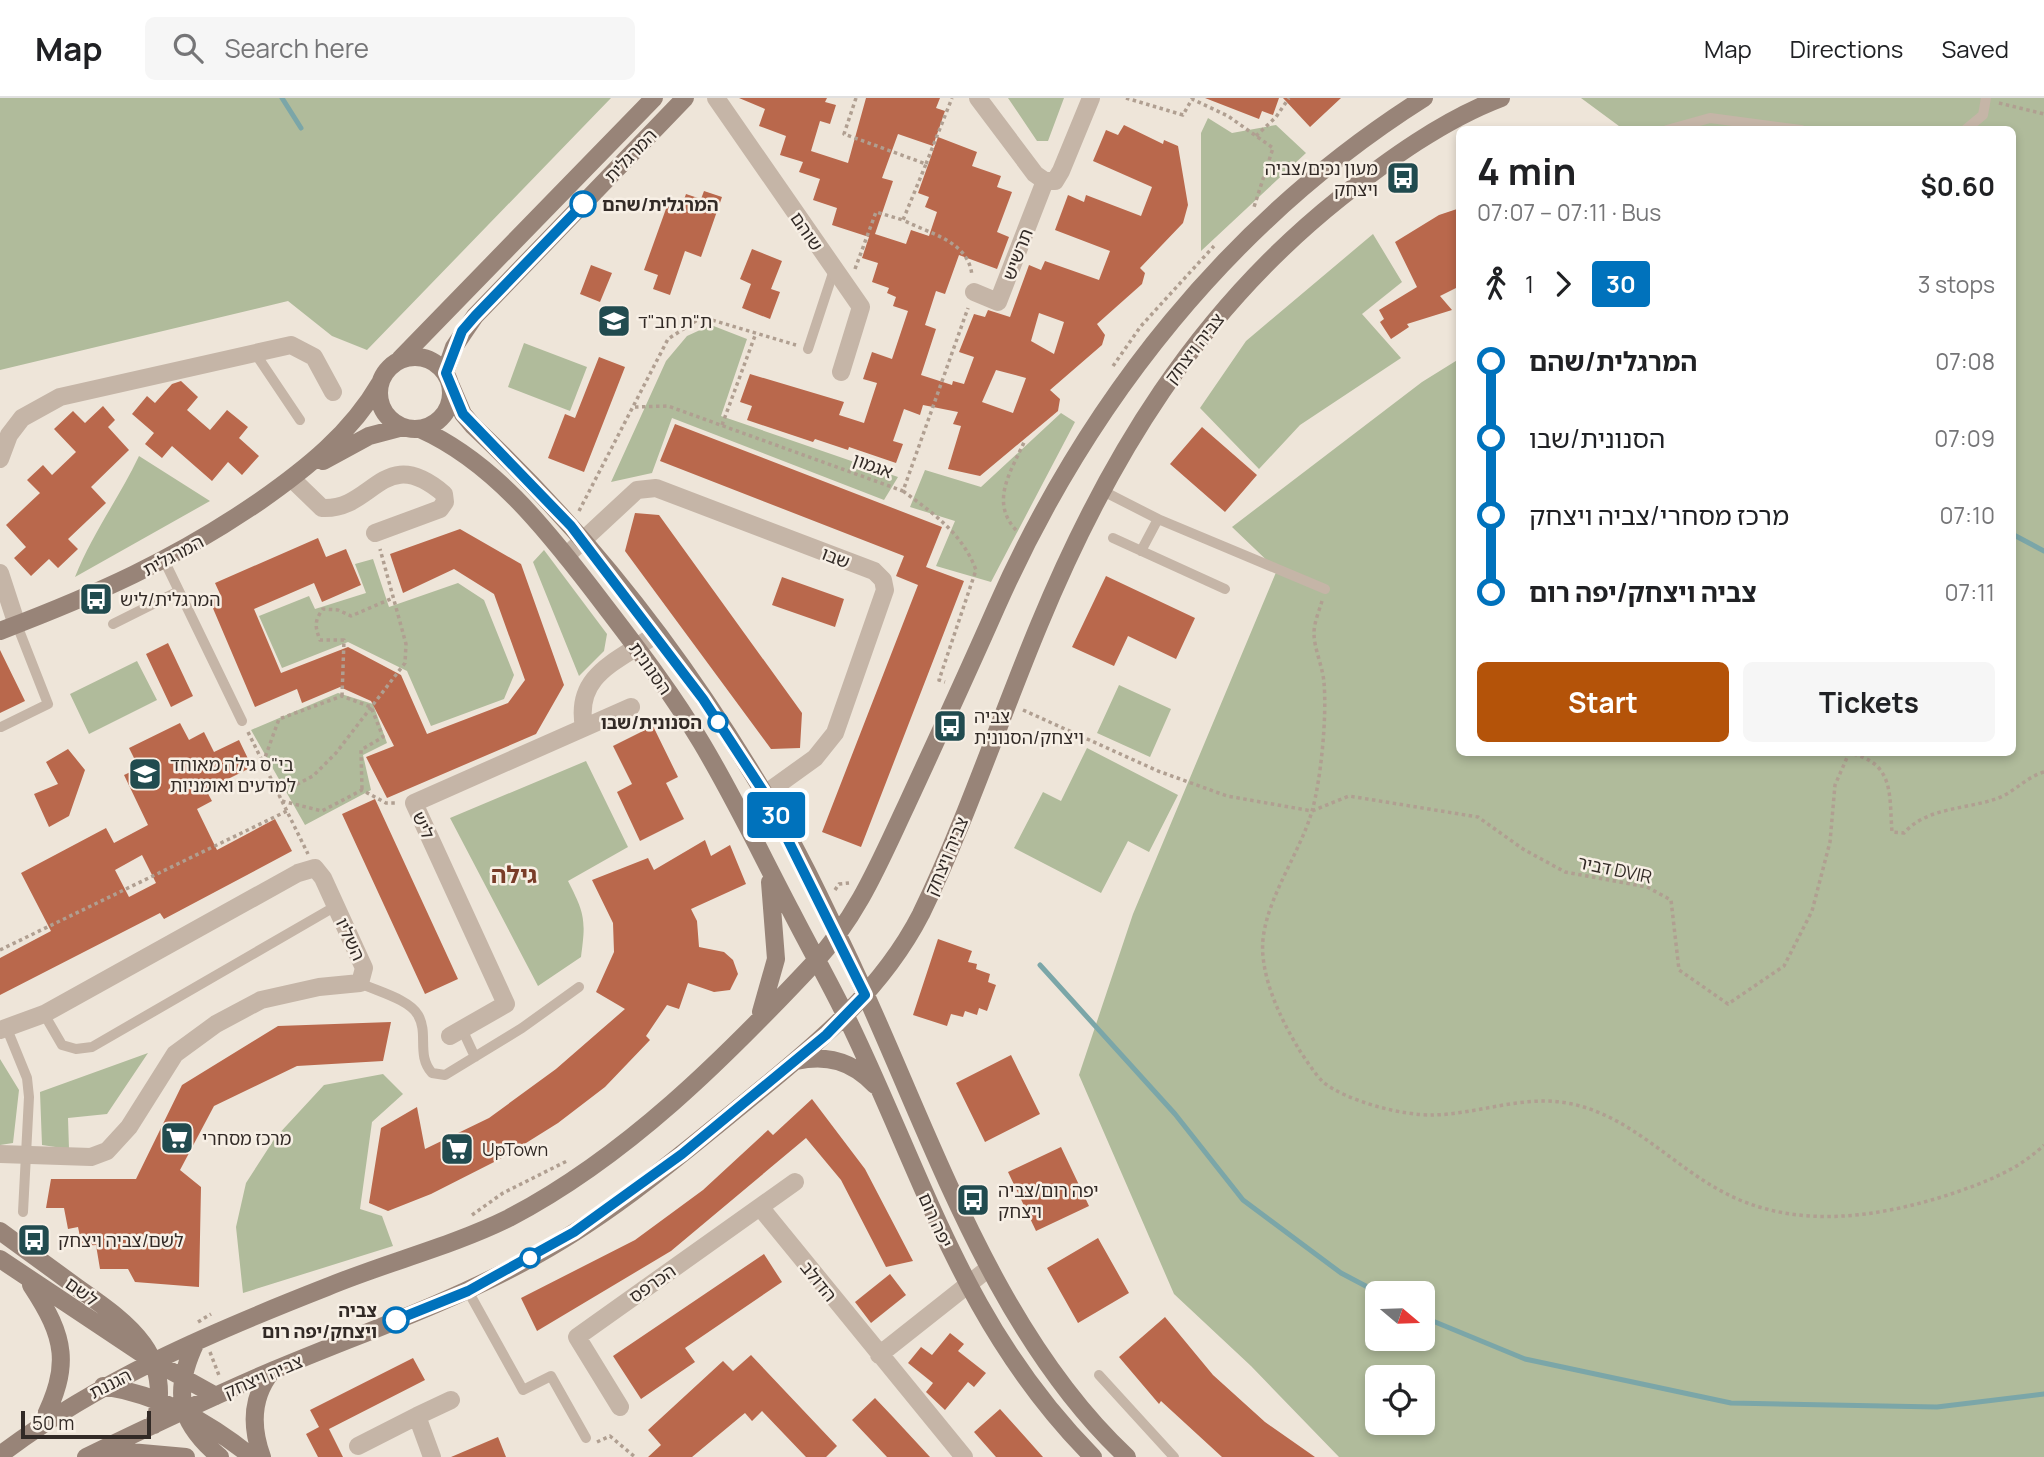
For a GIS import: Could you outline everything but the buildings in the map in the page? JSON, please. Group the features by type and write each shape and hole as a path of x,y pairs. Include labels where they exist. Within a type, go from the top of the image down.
{"street":[{"name":"המרגלית","path":"400,359 653,98"},
{"name":"המרגלית","path":"448,379 458,339 475,316 685,98"},
{"name":"שוהם","path":"716,98 861,307 841,372"},
{"path":"978,98 1035,174 1045,181"},
{"name":"תרשיש","path":"974,292 998,302 1045,181 1055,181 1061,171 1091,98"},
{"name":"צביה ויצחק","path":"153,1361 327,1287 466,1238 513,1216 615,1149 679,1095 757,1021 838,936 870,886 1027,542 1079,449 1132,369 1188,300 1276,209 1317,173 1424,98"},
{"name":"צביה ויצחק","path":"184,1411 272,1371 468,1291 574,1232 682,1154 796,1061 846,1016 902,947 932,890 1039,624 1101,490 1139,422 1175,370 1265,264 1368,176 1465,114 1501,98"},
{"path":"2,448 22,418 60,397 291,345 314,357 333,392"},
{"path":"420,357 439,365 448,379 448,409 441,418 412,428 393,422 380,405 380,383 391,365 400,359 420,357"},
{"name":"הסנונית","path":"448,379 463,414 577,532 656,634 765,794 838,936 865,995"},
{"name":"המרגלית","path":"294,477 356,420 380,383"},
{"name":"המרגלית","path":"8,628 111,587 202,541 294,477 369,436 412,428"},
{"name":"הסנונית","path":"412,428 454,445 479,464 566,556 638,648 701,743 817,960"},
{"path":"294,477 314,503 322,508 345,506 378,482 397,474 425,480 444,494 445,502 440,509 375,533"},
{"name":"שבו","path":"566,556 577,532 637,490 656,488 874,571 883,580 885,590 835,733 815,758 765,794"},
{"path":"0,573 8,628"},
{"path":"584,727 584,696 593,677 656,634"},
{"name":"ליש","path":"456,1033 506,1004 414,803 631,707"},
{"path":"4,1030 44,1014 298,873 314,868"},
{"name":"השליו","path":"0,1154 91,1157 107,1151 129,1128 175,1054 205,1031 261,1000 319,987 360,983 364,968 314,868"},
{"path":"757,1021 776,959 768,868"},
{"name":"יפה רום","path":"817,960 846,1016 965,1284 1011,1360 1071,1435 1093,1457"},
{"name":"יפה רום","path":"865,995 989,1268 1049,1366 1127,1457"},
{"path":"796,1061 817,1058 839,1060 862,1073 878,1087"},
{"name":"הכרפס","path":"620,1407 577,1337 795,1182"},
{"name":"הדולב","path":"760,1207 878,1355 964,1457"},
{"name":"לשם","path":"0,1231 125,1322 142,1340 153,1361 159,1401 155,1425"},
{"name":"לשם","path":"0,1259 153,1361 216,1396"},
{"path":"878,1355 965,1284 989,1268"},
{"path":"25,1276 56,1327 63,1353 57,1388 42,1424"},
{"path":"196,1342 183,1379 184,1411 195,1433 220,1457"},
{"name":"הגננת","path":"0,1455 42,1424 103,1386 153,1361"},
{"path":"262,1457 256,1436 254,1410 261,1387 272,1371"},
{"path":"103,1386 159,1401 184,1411 218,1431 252,1457"},
{"path":"358,1446 451,1400"},
{"path":"94,1454 184,1411"},
{"path":"417,1416 432,1457"},
{"path":"94,1454 139,1451 186,1457"}],"lane":[{"path":"1970,126 1983,115 1986,99"},
{"path":"1681,126 1710,118 1771,126"},
{"path":"808,349 834,270"},
{"path":"255,353 300,420"},
{"path":"1101,490 1158,519 1325,589"},
{"path":"1141,551 1158,519"},
{"path":"1114,538 1225,589"},
{"path":"164,560 242,721"},
{"path":"113,624 179,590"},
{"path":"1,727 48,705 8,628"},
{"path":"44,1014 62,1045 76,1049 92,1046 335,906"},
{"path":"360,983 411,1008 418,1016 423,1030 421,1047 425,1065 432,1073 445,1075 579,987"},
{"path":"4,1030 27,1078 27,1155 23,1212"},
{"path":"456,1033 475,1057"},
{"path":"468,1291 523,1391 551,1376 586,1438"},
{"path":"1099,1375 1174,1457"}],"path":[{"path":"856,98 844,134 926,164"},
{"path":"903,220 953,98"},
{"path":"1126,98 1183,115 1192,99 1228,116 1273,148 1254,207"},
{"path":"1256,136 1276,117 1289,98"},
{"path":"1986,99 2014,104 2044,114"},
{"path":"848,289 876,212 903,220 956,244 972,268 974,292"},
{"name":"אגמון","path":"635,407 668,406 902,491 974,292"},
{"path":"577,532 668,339 702,317 808,349"},
{"path":"722,425 756,333"},
{"path":"1019,533 1003,510 1002,494 1025,440"},
{"path":"902,491 950,527 969,551 976,570 939,680 951,684"},
{"path":"278,794 313,776 336,753 405,663 406,645 375,533"},
{"path":"1325,589 1314,632 1324,684 1319,779 1312,811 1292,867 1266,914 1262,954 1273,999 1301,1051 1323,1082 1357,1099 1397,1111 1432,1115 1528,1102 1566,1103 1593,1111 1639,1134 1721,1191 1746,1203 1793,1216 1852,1217 1911,1206 1982,1184 2028,1161 2044,1145"},
{"path":"342,696 344,640 320,640 315,627 316,618 323,610 338,610 351,616 393,598"},
{"path":"263,763 279,719 342,696 371,707 383,737 361,750 362,790"},
{"path":"1023,710 1158,771 1227,796 1312,811"},
{"path":"242,721 314,868"},
{"name":"דביר DVIR","path":"1312,811 1349,796 1478,817 1523,849 1565,872 1647,887 1671,900 1679,970 1728,1004 1784,966 1812,911 1830,842 1835,785 1848,756"},
{"name":"דביר DVIR","path":"1860,756 1868,758 1890,783 1892,832 1904,833 1915,821 2002,796 2031,776 2044,772"},
{"path":"281,800 322,811 362,790"},
{"path":"362,790 386,803 414,803"},
{"path":"0,950 287,811"},
{"path":"586,1438 591,1445 610,1436 635,1457"}],"green space":[{"path":"0,98 611,98 367,350 332,336 288,301 0,370"},
{"path":"1008,98 1064,98 1048,141 1037,141"},
{"path":"1581,98 2044,98 2044,1457 1339,1457 1251,1366 1174,1294 1079,1075 1133,914 1277,570 1232,527 1422,382 1456,361 1456,756 2016,756 2016,126 1619,126"},
{"path":"1208,118 1232,133 1276,125 1306,153 1201,251 1201,133"},
{"path":"1373,234 1402,282 1362,314 1401,358 1300,425 1259,469 1200,408 1246,341"},
{"path":"711,325 747,339 721,416 898,477 884,500 672,418 652,473 611,482 666,361 687,336"},
{"path":"524,343 587,367 570,411 508,387"},
{"path":"1061,413 1075,422 991,582 936,566 955,521 910,507 925,470 981,487"},
{"path":"139,456 210,501 75,577 89,546"},
{"path":"544,550 607,634 604,651 579,676 533,562"},
{"path":"373,559 389,607 458,583 484,600 514,675 504,699 431,726 407,671 348,642 282,668 259,616 309,596 315,609 366,593 355,564"},
{"path":"137,661 157,700 89,734 70,694"},
{"path":"1119,685 1171,709 1150,757 1097,733"},
{"path":"338,693 373,704 387,743 363,755 371,790 305,825 251,730"},
{"path":"1087,748 1178,795 1149,852 1128,841 1101,893 1014,848 1043,792 1061,801"},
{"path":"586,761 628,847 568,881 583,918 581,957 538,986 450,818"},
{"path":"148,1053 107,1114 68,1118 69,1149 42,1145 40,1092"},
{"path":"0,1059 19,1090 13,1143 0,1145"},
{"path":"383,1074 403,1094 372,1122 360,1209 382,1216 393,1246 243,1293 236,1227 246,1183 275,1138 324,1085"}],"waterway":[{"path":"282,98 301,128"},
{"path":"2016,536 2044,551"},
{"path":"1040,965 1175,1114 1243,1200 1341,1273 1365,1286"},
{"path":"1435,1322 1525,1359 1731,1403 1937,1407 2044,1394"}],"bus line":[{"name":"30","path":"396,1320 468,1291 574,1232 682,1154 826,1035 865,995 838,936 765,794 703,699 571,526 463,414 446,373 462,331 583,204"}],"place":[{"name":"מעון נכים/צביה ויצחק","path":"1403,178"},
{"name":"המרגלית/שהם","path":"583,204"},
{"name":"ת\"ת חב\"ד","path":"614,321"},
{"name":"המרגלית/ליש","path":"96,599"},
{"name":"הסנונית/שבו","path":"718,722"},
{"name":"צביה ויצחק/הסנונית","path":"950,726"},
{"name":"בי\"ס גילה מאוחד למדעים ואומניות","path":"145,774"},
{"name":"מרכז מסחרי","path":"177,1138"},
{"name":"UpTown","path":"457,1149"},
{"name":"יפה רום/צביה ויצחק","path":"973,1200"},
{"name":"לשם/צביה ויצחק","path":"34,1240"},
{"name":"צביה ויצחק/יפה רום","path":"396,1320"}],"district":[{"name":"גילה","path":"514,873"}]}
